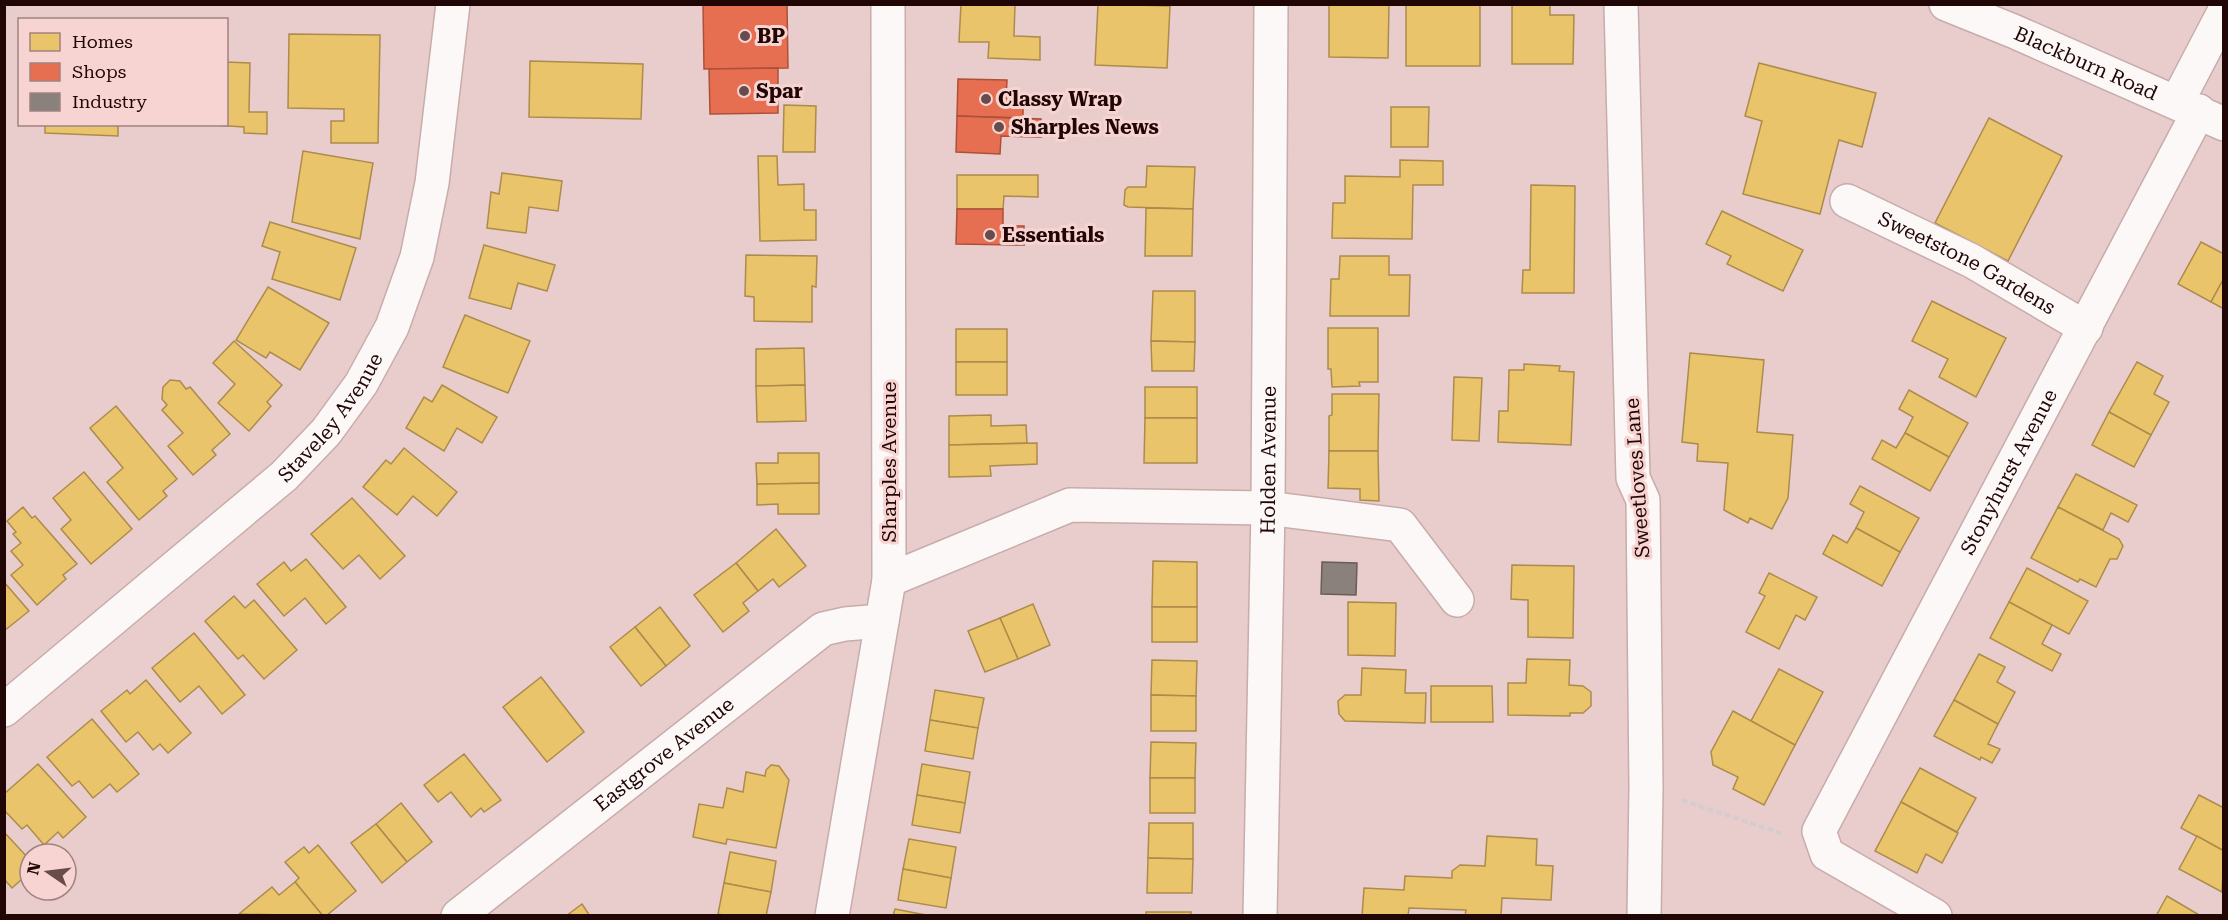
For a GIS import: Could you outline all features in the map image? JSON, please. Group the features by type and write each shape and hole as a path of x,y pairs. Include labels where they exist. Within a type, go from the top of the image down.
{"main road":[{"name":"Staveley Avenue","path":"4,710 284,476 326,432 361,384 392,327 417,257 432,183 453,4"},
{"name":"Sharples Avenue","path":"832,915 889,580 888,4"},
{"name":"Holden Avenue","path":"1260,915 1268,508 1271,4"},
{"name":"Sweetloves Lane","path":"1621,4 1633,478 1642,500 1646,788 1644,915"},
{"name":"Blackburn Road","path":"1946,4 2200,112"},
{"name":"Stonyhurst Avenue","path":"1819,831 2200,112 2223,12"},
{"name":"Sweetstone Gardens","path":"1847,201 1972,261 2085,328"},
{"path":"889,580 1070,505 1268,508 1400,525 1457,600"},
{"name":"Eastgrove Avenue","path":"458,915 823,630 845,624 882,621"},
{"path":"1819,831 1827,854 1935,915"}],"path":[{"path":"1646,788 1786,835 1819,831"}],"building: Homes":[{"path":"961,4 1015,4 1014,36 1040,37 1040,60 988,58 989,42 959,42"},
{"path":"1098,4 1170,6 1167,68 1095,65"},
{"path":"1329,4 1389,4 1388,58 1329,57"},
{"path":"1406,4 1480,4 1480,66 1406,66"},
{"path":"1512,5 1550,5 1550,15 1574,15 1573,64 1512,64"},
{"path":"289,34 380,35 378,143 331,143 331,121 344,121 344,109 288,108"},
{"path":"530,61 643,64 641,119 529,117"},
{"path":"228,62 250,63 249,112 267,112 267,134 244,133 244,127 228,126"},
{"path":"1759,63 1876,93 1862,147 1839,140 1820,214 1743,194 1762,121 1745,116"},
{"path":"784,105 816,106 815,152 783,152"},
{"path":"1391,107 1429,107 1428,147 1391,147"},
{"path":"1989,118 2062,156 2008,261 1935,223"},
{"path":"45,126 118,126 118,136 45,133"},
{"path":"303,151 373,163 360,239 292,222"},
{"path":"758,156 777,156 778,185 804,184 804,210 816,210 816,240 760,241"},
{"path":"1400,160 1443,161 1443,185 1413,185 1412,239 1332,238 1333,203 1345,203 1345,176 1400,177"},
{"path":"1147,166 1195,167 1193,209 1124,205 1125,190 1128,187 1146,187"},
{"path":"502,173 562,181 558,211 529,207 526,233 487,228 491,192 499,194"},
{"path":"957,175 1038,175 1038,197 1004,196 1003,209 957,209"},
{"path":"1531,185 1575,186 1574,293 1522,293 1523,270 1530,270"},
{"path":"1146,208 1193,209 1192,256 1145,256"},
{"path":"1722,211 1803,250 1783,291 1727,264 1731,256 1706,244"},
{"path":"270,222 356,248 340,300 272,279 280,252 262,246"},
{"path":"2201,242 2224,254 2224,278 2211,302 2178,284"},
{"path":"484,245 555,265 547,291 518,283 511,309 469,298"},
{"path":"746,255 817,256 816,287 812,286 812,322 754,321 754,297 745,296"},
{"path":"1340,256 1389,256 1389,275 1410,275 1409,316 1330,316 1331,279 1339,279"},
{"path":"2224,278 2224,309 2211,302"},
{"path":"268,287 329,323 300,370 270,352 266,358 236,340"},
{"path":"1153,291 1195,291 1195,342 1151,341"},
{"path":"1932,301 2006,338 1976,397 1939,377 1948,359 1912,341"},
{"path":"465,315 530,341 508,393 443,367"},
{"path":"1328,328 1378,328 1378,382 1359,382 1360,386 1332,387 1331,369 1328,369"},
{"path":"956,329 1007,329 1007,362 956,362"},
{"path":"234,341 282,385 267,402 271,406 249,431 218,403 235,384 213,363"},
{"path":"1151,341 1195,342 1194,371 1152,371"},
{"path":"804,348 805,385 756,386 756,349"},
{"path":"1690,353 1764,360 1757,432 1793,435 1788,498 1772,529 1750,518 1748,523 1724,510 1728,463 1697,461 1698,444 1682,442"},
{"path":"956,362 1007,362 1007,395 956,395"},
{"path":"2137,362 2163,376 2154,394 2169,402 2151,435 2109,412"},
{"path":"1524,364 1560,366 1559,371 1574,372 1571,445 1498,442 1499,411 1508,411 1509,370 1524,370"},
{"path":"1454,377 1482,378 1479,441 1452,440"},
{"path":"170,380 180,381 186,389 190,387 230,434 212,450 216,455 193,475 168,446 183,433 162,410 167,405 162,399 163,387"},
{"path":"442,385 497,417 482,443 457,428 444,451 406,428 424,397 432,402"},
{"path":"805,385 806,421 757,422 756,386"},
{"path":"1145,387 1197,387 1197,418 1145,418"},
{"path":"1909,390 1968,423 1949,457 1905,433 1913,417 1899,409"},
{"path":"1332,394 1379,394 1378,451 1329,451 1329,416 1332,415"},
{"path":"116,406 177,479 163,491 167,496 139,520 107,482 123,468 90,428"},
{"path":"2109,412 2151,435 2134,467 2092,445"},
{"path":"991,415 991,426 1026,425 1027,443 949,445 949,416"},
{"path":"1145,418 1197,418 1197,463 1144,463"},
{"path":"1905,433 1949,457 1930,491 1872,459 1882,440 1896,448"},
{"path":"1037,443 1037,464 990,466 991,476 949,477 949,445"},
{"path":"404,448 457,492 437,516 413,496 397,515 363,487 386,460 391,464"},
{"path":"1329,451 1378,451 1379,501 1360,500 1360,489 1328,488"},
{"path":"778,453 819,453 819,483 757,484 756,463 778,463"},
{"path":"84,472 132,529 91,564 61,529 71,520 53,498"},
{"path":"2076,474 2137,505 2128,522 2111,513 2103,530 2058,507"},
{"path":"819,483 819,514 778,514 778,504 757,505 757,484"},
{"path":"1860,486 1919,518 1900,552 1856,528 1864,512 1850,504"},
{"path":"352,498 405,556 380,579 359,555 343,569 311,534"},
{"path":"23,507 32,518 35,516 77,564 63,575 66,579 37,605 11,575 23,565 11,551 21,543 13,534 16,532 7,521"},
{"path":"2058,507 2119,539 2123,546 2117,559 2110,559 2096,587 2080,579 2078,582 2031,558"},
{"path":"1856,528 1900,552 1882,586 1823,554 1833,535 1847,543"},
{"path":"776,529 806,566 779,587 773,579 758,591 736,563"},
{"path":"306,559 346,607 326,624 305,598 284,616 257,584 284,562 291,571"},
{"path":"1153,561 1197,562 1197,607 1152,607"},
{"path":"736,563 758,591 743,603 749,611 723,632 694,595"},
{"path":"1512,565 1574,566 1573,638 1528,637 1528,600 1511,599"},
{"path":"2027,568 2088,601 2069,634 2009,602"},
{"path":"1769,573 1817,597 1805,620 1796,615 1779,649 1746,632 1765,596 1759,593"},
{"path":"4,582 29,611 4,631"},
{"path":"234,596 245,608 254,600 297,650 264,679 243,655 238,659 205,621"},
{"path":"1348,602 1396,603 1395,656 1348,655"},
{"path":"2009,602 2052,625 2042,644 2061,654 2052,671 1990,638"},
{"path":"1033,604 1050,645 1018,659 1000,618"},
{"path":"660,607 690,646 666,666 635,627"},
{"path":"1152,607 1197,607 1197,642 1152,642"},
{"path":"1000,618 1018,659 985,672 968,631"},
{"path":"635,627 666,666 641,686 610,647"},
{"path":"194,633 245,695 222,714 199,686 180,702 152,668"},
{"path":"1979,654 2005,667 1997,682 2015,692 1998,724 1954,700"},
{"path":"1527,659 1570,660 1569,685 1583,686 1591,692 1591,706 1583,713 1570,713 1570,716 1508,715 1508,683 1526,683"},
{"path":"1152,660 1197,661 1196,696 1151,695"},
{"path":"1362,668 1406,670 1405,693 1426,693 1425,723 1345,721 1339,714 1338,701 1345,695 1361,695"},
{"path":"1779,669 1823,692 1795,745 1751,721"},
{"path":"541,677 584,732 547,762 503,707"},
{"path":"146,680 191,733 168,753 160,744 153,750 138,732 126,742 101,711 127,690 130,694"},
{"path":"1431,686 1492,686 1493,722 1431,722"},
{"path":"935,690 984,698 978,728 930,720"},
{"path":"1151,695 1196,696 1196,731 1151,731"},
{"path":"1954,700 1998,724 1988,744 2000,749 1992,763 1981,757 1980,760 1934,736"},
{"path":"1733,711 1795,745 1764,805 1733,789 1738,777 1713,765 1711,752"},
{"path":"92,719 139,774 117,792 110,784 93,798 79,781 72,786 47,757"},
{"path":"930,720 978,728 973,759 925,751"},
{"path":"1151,742 1196,743 1195,778 1150,778"},
{"path":"464,754 501,800 484,812 481,808 471,817 451,792 438,802 424,785"},
{"path":"38,764 86,817 63,838 58,832 47,842 41,842 27,825 22,829 4,810 4,794"},
{"path":"922,764 970,772 965,803 917,795"},
{"path":"771,765 779,766 789,780 776,848 727,839 726,844 693,837 699,804 723,808 727,788 743,792 746,772 765,776 766,770"},
{"path":"1920,768 1976,798 1957,832 1901,802"},
{"path":"1150,778 1195,778 1195,813 1150,813"},
{"path":"917,795 965,803 960,833 912,825"},
{"path":"2199,795 2224,808 2224,851 2181,828"},
{"path":"1901,802 1958,833 1942,863 1926,854 1917,873 1875,851"},
{"path":"401,803 432,842 407,862 376,824"},
{"path":"1149,823 1193,823 1193,859 1148,858"},
{"path":"376,824 407,862 382,883 351,843"},
{"path":"4,832 18,847 18,883 12,888 4,879"},
{"path":"1487,836 1537,839 1536,865 1553,866 1551,900 1502,898 1501,916 1465,916 1466,910 1409,908 1408,916 1362,916 1364,888 1404,890 1405,876 1452,878 1452,871 1460,865 1485,866"},
{"path":"2197,836 2224,851 2222,892 2179,869"},
{"path":"909,839 956,847 951,878 903,869"},
{"path":"318,845 356,891 326,916 323,916 295,882 299,878 285,862 304,847 309,853"},
{"path":"730,852 776,861 771,892 724,883"},
{"path":"1148,858 1193,859 1192,893 1147,893"},
{"path":"903,869 951,878 946,908 898,900"},
{"path":"295,882 323,916 239,914 272,887 279,895"},
{"path":"724,883 771,892 766,916 718,914"},
{"path":"2167,896 2201,916 2156,916"},
{"path":"582,904 590,916 566,916"},
{"path":"895,909 931,916 893,916"},
{"path":"1146,912 1191,912 1191,916 1146,916"}],"building: Shops":[{"name":"BP","path":"703,4 787,4 788,68 704,69"},
{"name":"Spar","path":"778,68 778,113 710,114 709,69"},
{"name":"Classy Wrap","path":"958,79 1007,80 1006,98 1023,99 1023,118 957,116"},
{"name":"Sharples News","path":"957,116 1041,119 1041,137 1001,136 1000,154 956,152"},
{"name":"Essentials","path":"957,209 1003,209 1003,226 1024,226 1024,245 956,244"}],"building: Industry":[{"path":"1322,562 1357,563 1356,595 1321,594"}],"place":[{"name":"BP","path":"745,36"},
{"name":"Spar","path":"744,91"},
{"name":"Classy Wrap","path":"986,99"},
{"name":"Sharples News","path":"999,127"},
{"name":"Essentials","path":"990,235"}]}
